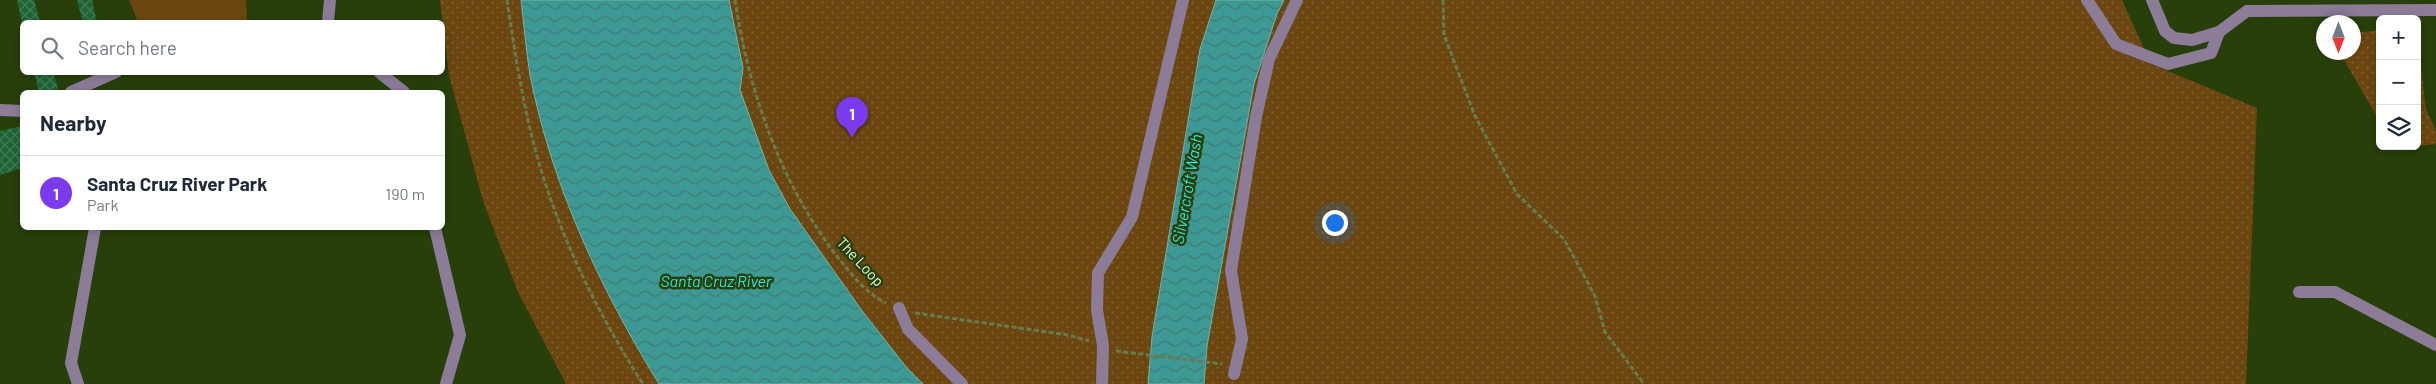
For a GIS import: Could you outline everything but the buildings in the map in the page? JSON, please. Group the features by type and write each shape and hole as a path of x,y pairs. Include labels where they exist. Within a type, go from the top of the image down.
{"street":[{"path":"328,20 330,0"},
{"path":"1102,384 1103,346 1097,310 1098,273 1132,217 1183,0"},
{"path":"1234,374 1242,339 1231,270 1254,126 1269,59 1297,0"},
{"path":"2087,0 2116,44 2168,64 2211,52 2220,32"},
{"path":"2152,0 2165,31 2174,38 2192,40 2220,32 2247,11 2436,10"},
{"path":"92,89 112,75"},
{"path":"382,75 401,90"},
{"path":"0,110 20,110"},
{"path":"78,384 71,363 95,230"},
{"path":"435,230 460,336 446,384"},
{"path":"2299,292 2335,292 2436,345"},
{"path":"899,308 908,329 962,384"}],"path":[{"path":"507,0 517,70 528,122 556,212 588,287 614,338 643,384"},
{"name":"The Loop","path":"735,0 755,86 772,139 801,203 828,246 868,290 883,301 899,308 929,316 1068,335 1119,351 1220,363"},
{"path":"1443,0 1444,35 1475,116 1517,194 1564,239 1595,296 1605,332 1644,384"}],"shaded area":[{"path":"129,0 246,0 247,20 137,20"},
{"path":"440,0 2122,0 2151,64 2257,108 2246,384 566,384 518,292 483,201 449,75 445,42 445,20 442,20"},
{"path":"2376,30 2376,115 2344,60 2361,60 2361,32"},
{"path":"2421,67 2426,109 2436,131 2436,144 2421,146"}],"water":[{"name":"Santa Cruz River","path":"521,0 729,0 743,68 740,90 769,170 790,209 863,312 907,368 923,384 659,384 637,348 598,273 565,196 539,116 530,75"},
{"name":"Silvercroft Wash","path":"1216,0 1284,0 1277,14 1254,84 1207,346 1204,384 1148,384 1152,337 1200,49"}],"place":[{"name":"Santa Cruz River Park","path":"852,138"}]}
